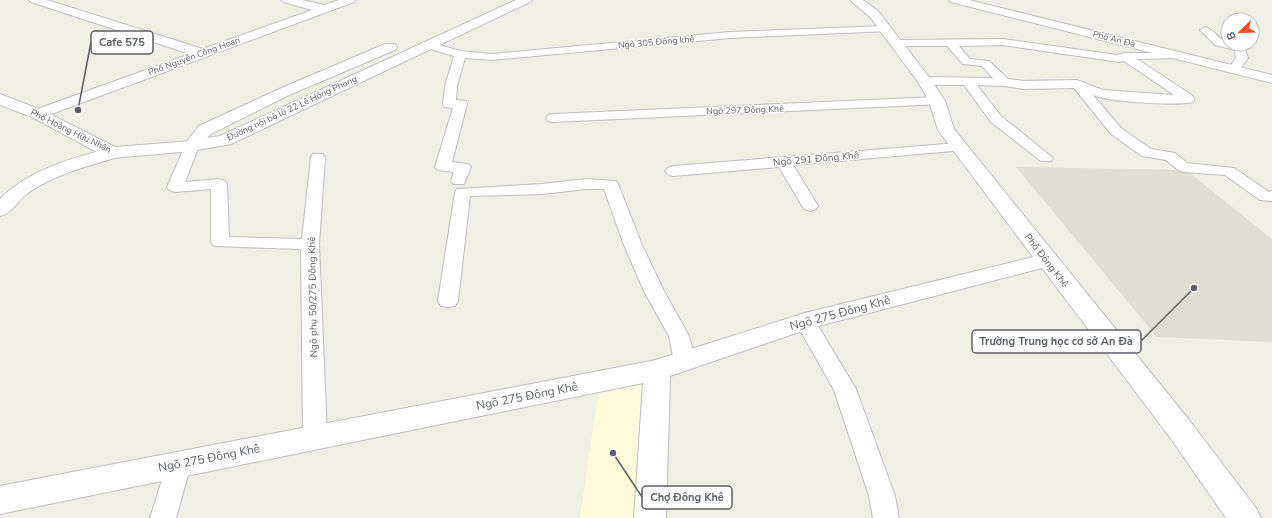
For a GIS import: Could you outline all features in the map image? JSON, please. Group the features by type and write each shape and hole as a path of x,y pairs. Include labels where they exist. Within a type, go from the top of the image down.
{"street":[{"path":"35,0 202,53"},
{"path":"287,0 325,9"},
{"name":"Phố Nguyễn Công Hoan","path":"38,114 350,0"},
{"name":"Đường nội bộ lô 22 Lê Hồng Phong","path":"192,146 225,140 423,40 498,0"},
{"name":"Đường nội bộ lô 22 Lê Hồng Phong","path":"423,40 526,0"},
{"name":"Phố Đông Khê","path":"854,0 874,14 892,36 937,101 946,130 1180,428 1245,518"},
{"name":"Phố An Đà","path":"955,0 1272,79"},
{"name":"Đường nội bộ lô 22 Lê Hồng Phong","path":"192,146 206,130 282,93 404,41"},
{"name":"Phố Hoàng Hữu Nhân","path":"0,99 38,114 112,153 192,146"},
{"path":"0,210 21,189 49,174 112,153"},
{"name":"Ngõ 275 Đông Khê","path":"0,500 657,370 805,321 1047,260"},
{"path":"650,518 657,370"}],"lane":[{"path":"1205,30 1219,43 1240,48 1242,58 1234,69"},
{"name":"Ngõ 305 Đông khê","path":"423,40 460,54 492,57 730,35 892,36 950,42 1003,42 1118,59 1125,56 1179,55"},
{"path":"950,42 967,62 985,63 1004,82"},
{"path":"459,181 463,167 443,167 461,104 449,104 451,86 460,54"},
{"path":"925,82 1004,82 1024,85 1077,84 1101,94 1144,98 1188,98 1125,56"},
{"path":"968,82 996,119 1046,158"},
{"path":"1077,84 1116,131 1147,153 1170,156 1183,167 1229,170 1266,197 1272,196"},
{"name":"Ngõ 297 Đông Khê","path":"554,118 937,101"},
{"path":"192,146 175,187 219,184 220,242 310,244"},
{"name":"Ngõ 291 Đông Khê","path":"673,171 783,160 960,147"},
{"name":"Ngõ phụ 50/275 Đông Khê","path":"315,437 310,244 318,157"},
{"path":"783,160 810,206"},
{"path":"448,301 463,192 542,189 586,184 610,184 633,245 654,291 679,336 685,361"},
{"path":"805,321 845,389 882,496 886,518"},
{"path":"163,518 179,464"}],"shaded area":[{"path":"1016,167 1186,170 1272,239 1272,342 1157,337"},
{"path":"643,382 633,518 580,518 599,387"}],"place":[{"name":"Cafe 575","path":"78,110"},
{"name":"Trường Trung học cơ sở An Đà","path":"1194,288"},
{"name":"Chợ Đông Khê","path":"613,453"}]}
